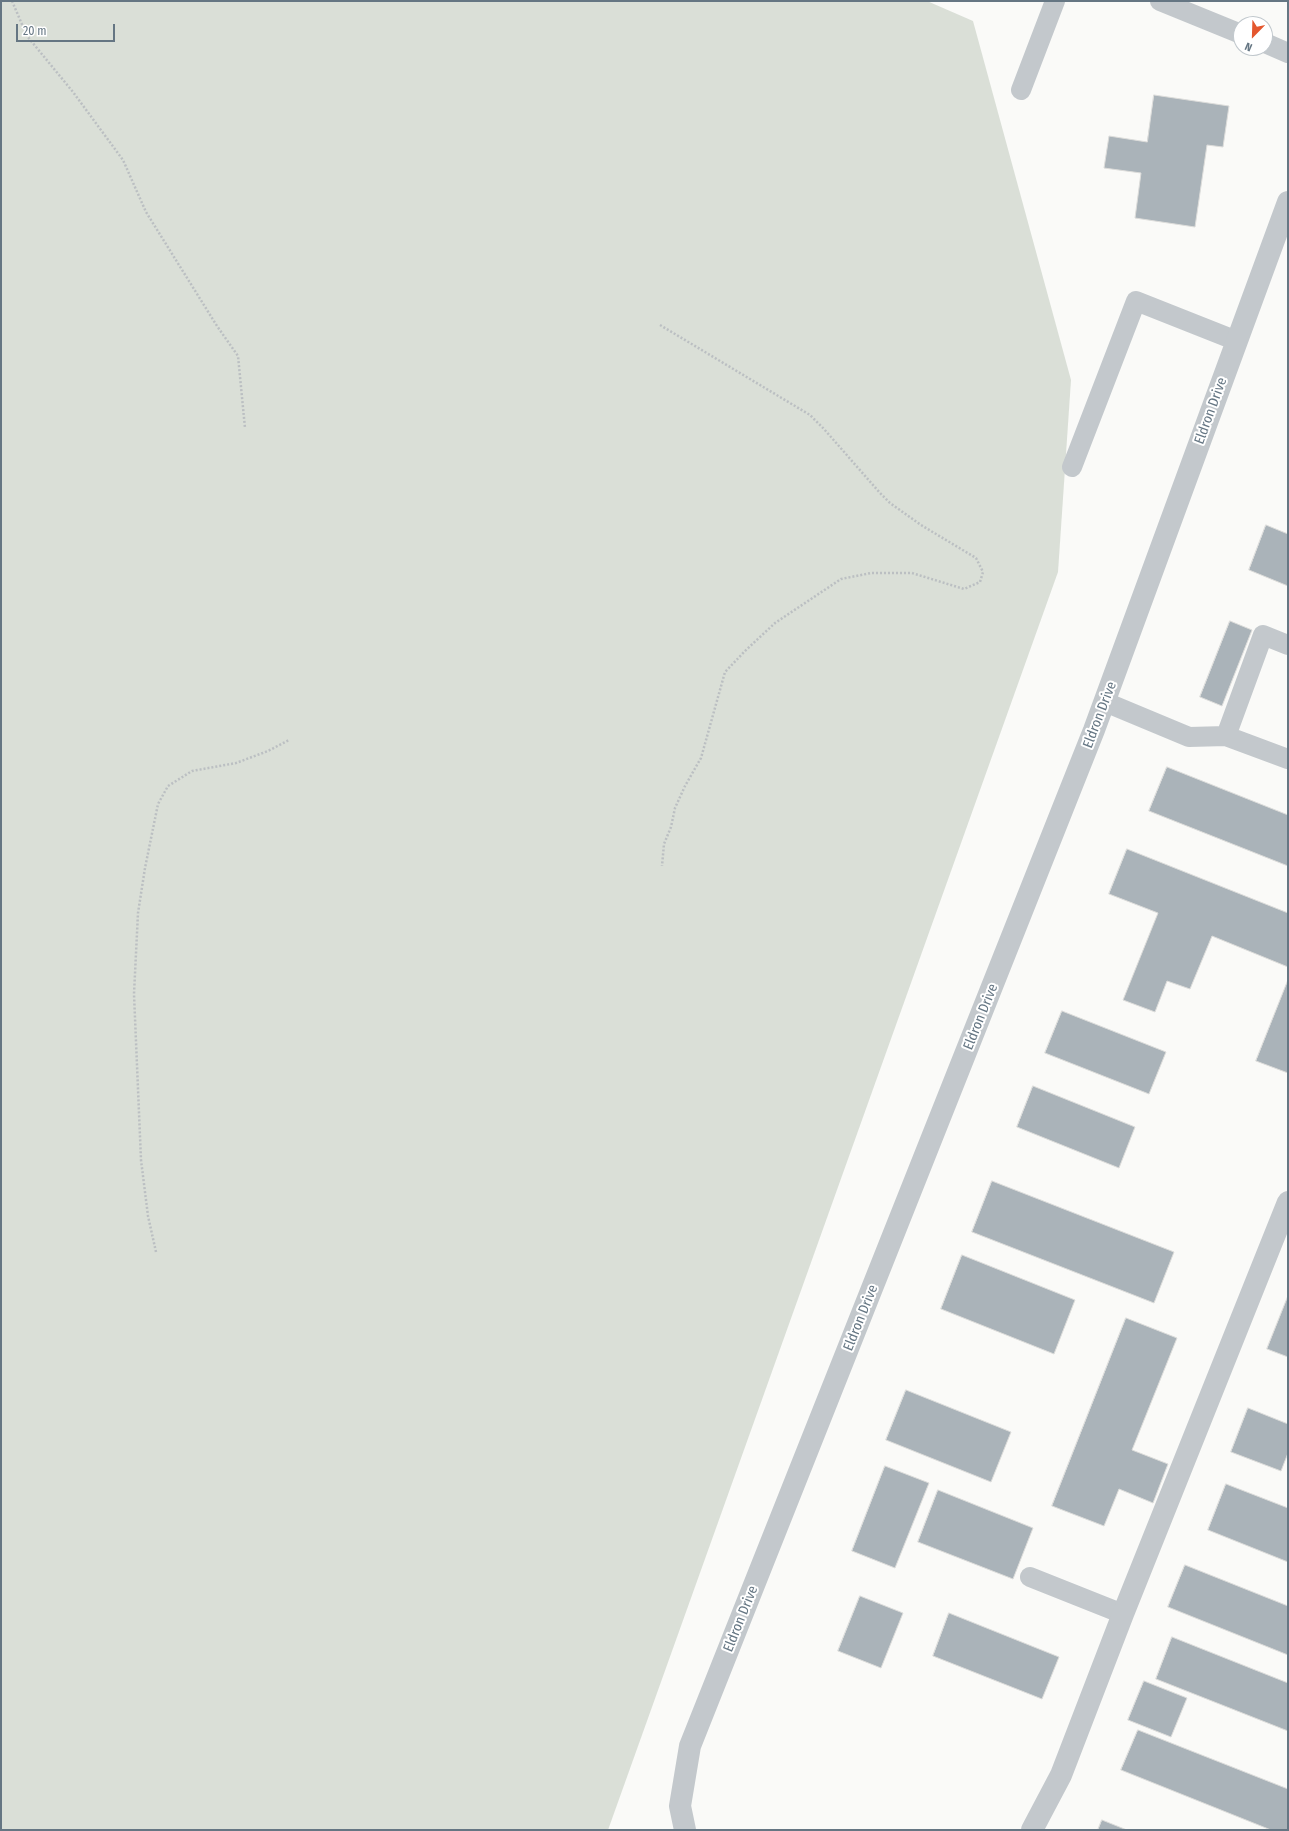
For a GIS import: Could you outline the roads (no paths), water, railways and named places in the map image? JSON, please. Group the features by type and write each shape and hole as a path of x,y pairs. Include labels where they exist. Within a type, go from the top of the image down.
{"street":[{"name":"Eldron Drive","path":"686,1830 680,1806 690,1746 1105,702 1288,202"},
{"path":"1032,1830 1061,1775 1123,1614 1288,1202"}],"lane":[{"path":"1021,90 1055,1"},
{"path":"1160,1 1233,31"},
{"path":"1273,46 1288,53"},
{"path":"1072,467 1136,301 1237,341"},
{"path":"1226,736 1263,635 1288,645"},
{"path":"1105,702 1189,737 1226,736 1288,759"},
{"path":"1030,1577 1123,1614"}]}
